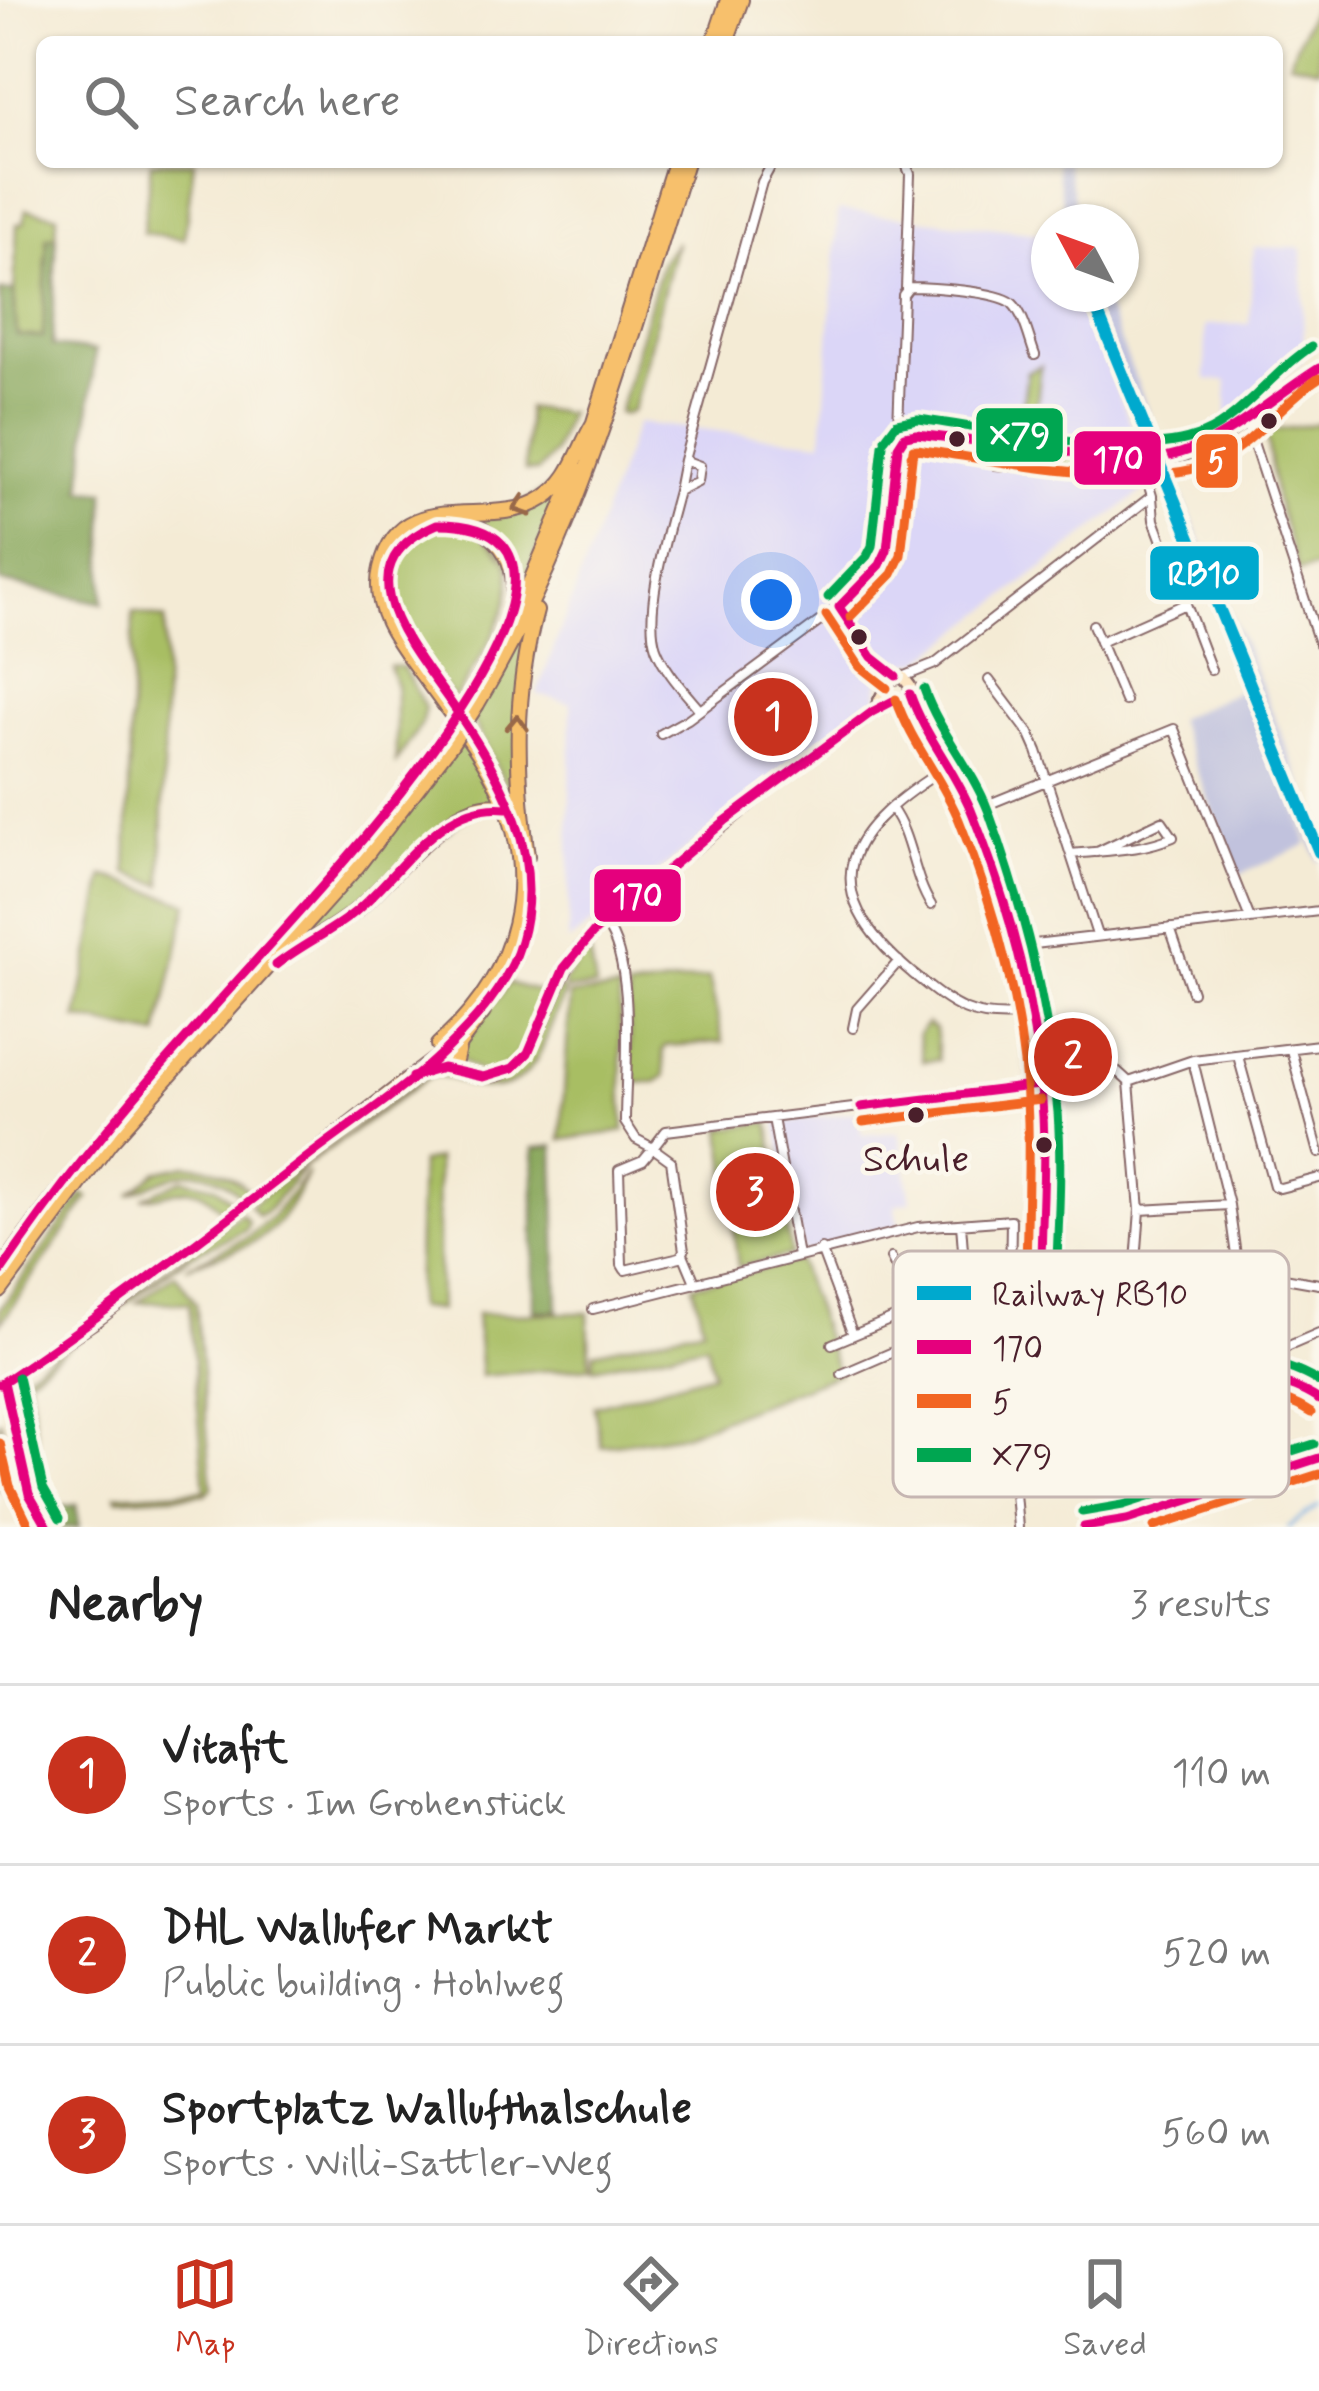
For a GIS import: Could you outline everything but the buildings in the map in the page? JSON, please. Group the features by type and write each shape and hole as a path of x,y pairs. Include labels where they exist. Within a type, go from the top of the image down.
{"highway":[{"path":"716,36 728,0"},
{"path":"728,36 741,0"},
{"path":"608,401 673,168"},
{"path":"449,1058 503,982 522,936 528,890 517,764 518,697 531,628 684,168"},
{"path":"473,699 551,539 599,425"},
{"path":"449,1058 511,945 519,874 506,808 481,757 391,628 380,598 381,565 397,536 424,517 448,512 512,512 544,498 569,475 599,425"},
{"path":"496,650 515,593 514,572 504,549 486,531 461,521 434,522 414,532 389,567 386,589 392,611 496,768 525,839"},
{"path":"0,1291 110,1142 358,865 447,740 550,566"},
{"path":"0,1273 111,1124 350,859 447,740"},
{"path":"242,992 358,909 436,831 488,805 506,808"}],"main road":[{"path":"2,1397 369,1107 410,1077 449,1058"},
{"path":"369,1107 449,1058"}],"street":[{"path":"699,709 666,667 652,623 684,460 770,168"},
{"path":"661,734 839,607 880,565 887,550 899,443 908,168"},
{"path":"906,289 996,296 1011,302 1035,355"},
{"path":"899,443 917,434 1154,461 1206,449 1246,421 1301,371 1319,364"},
{"path":"1246,421 1319,644"},
{"path":"980,441 982,454 995,465 1145,479 1183,605 1211,670"},
{"path":"678,491 698,481 702,472 697,463 684,460"},
{"path":"449,1058 493,1076 520,1062 565,968 604,923 725,821 1152,496"},
{"path":"1100,642 1183,605"},
{"path":"839,607 949,766 971,811 1017,946 1039,1085 1045,1167 1042,1251"},
{"path":"1093,626 1125,701"},
{"path":"989,680 1029,733 1097,935"},
{"path":"971,811 1174,730 1250,916"},
{"path":"949,766 891,808 862,839 850,882 861,921 898,961 953,1006 985,1018 1030,1015"},
{"path":"891,808 931,905"},
{"path":"1071,854 1097,852 1151,846 1173,837 1162,821 1097,852"},
{"path":"1017,946 1319,911"},
{"path":"604,923 616,944 624,986 625,1122 636,1139 671,1161 683,1254 694,1280"},
{"path":"1170,928 1192,992"},
{"path":"853,1028 857,1009 898,961"},
{"path":"1130,1082 1193,1060 1319,1045"},
{"path":"1291,1050 1319,1153"},
{"path":"1238,1056 1272,1183 1280,1188 1319,1178"},
{"path":"1193,1060 1229,1205 1235,1251"},
{"path":"683,1254 629,1270 622,1265 619,1170 644,1160 663,1132 1117,1071 1130,1082 1140,1210 1136,1251"},
{"path":"773,1118 799,1256"},
{"path":"1140,1210 1229,1205"},
{"path":"593,1309 918,1227 1011,1220 1011,1251"},
{"path":"961,1224 963,1251"},
{"path":"821,1250 853,1335"},
{"path":"891,1258 893,1262"},
{"path":"1289,1279 1319,1285"},
{"path":"832,1344 893,1317"},
{"path":"1289,1346 1319,1333"},
{"path":"842,1374 893,1352"},
{"path":"1289,1384 1319,1400"},
{"path":"2,1397 32,1505 49,1527"},
{"path":"1289,1468 1319,1458"},
{"path":"1015,1497 1018,1527"},
{"path":"1084,1527 1126,1520 1198,1497"}],"shaded area":[{"path":"1056,168 1067,168 1075,204 1063,204"},
{"path":"838,210 1031,232 1031,312 1084,312 1155,482 921,661 896,664 878,679 878,700 568,942 571,703 537,694 637,423 822,442"},
{"path":"1254,247 1302,248 1304,359 1227,422 1227,381 1206,380 1205,325 1249,324"},
{"path":"1092,312 1108,312 1164,448 1153,453"},
{"path":"1175,478 1319,824 1319,864 1287,782 1308,844 1239,875 1176,719 1250,686 1164,483"},
{"path":"857,1112 862,1135 899,1132 911,1201 895,1205 899,1227 803,1253 776,1123"}],"green space":[{"path":"1319,0 1319,68 1289,62"},
{"path":"150,168 193,168 184,239 143,233"},
{"path":"26,209 57,215 56,237 47,238 43,338 17,335 17,224 24,223"},
{"path":"47,237 56,237 52,346 95,351 82,490 105,491 103,603 0,582 0,291 14,291 17,335 43,337"},
{"path":"676,242 636,399 632,411 624,414 619,412 662,261"},
{"path":"1041,366 1033,442 985,436 993,423 1013,426 1021,420 1027,372"},
{"path":"527,408 568,413 553,454 537,472 525,471"},
{"path":"1319,423 1319,567 1298,571 1275,496 1266,432"},
{"path":"994,448 1103,460 1106,465 1122,467 1121,472 1023,461 997,464"},
{"path":"569,476 517,598 517,573 470,520 502,515"},
{"path":"447,522 481,535 501,552 509,574 508,598 499,623 454,700 406,634 391,596 390,577 399,550 410,538"},
{"path":"133,612 165,619 162,885 127,873"},
{"path":"526,623 518,810 472,718"},
{"path":"389,666 403,667 425,708 421,725 396,762 396,686"},
{"path":"463,734 501,802 480,805 373,892 286,953"},
{"path":"104,876 188,903 158,1036 77,1019"},
{"path":"589,947 596,987 567,990 563,983"},
{"path":"709,978 723,1042 666,1046 665,1076 656,1082 632,1083 628,990"},
{"path":"509,983 546,994 517,1056 492,1072 478,1070 461,1059 461,1047"},
{"path":"558,986 565,994 527,1073 498,1088 430,1076 304,1167 258,1216 250,1205 428,1074 442,1070 463,1077 512,1073"},
{"path":"619,990 624,1131 561,1140 570,995"},
{"path":"927,1023 935,1029 939,1060 923,1061 918,1034"},
{"path":"769,1122 791,1255 738,1267 722,1129"},
{"path":"554,1146 558,1311 534,1311 534,1148"},
{"path":"437,1159 439,1310 416,1308 420,1162"},
{"path":"186,1165 220,1171 249,1191 241,1196 213,1176 186,1173 129,1195 156,1172"},
{"path":"308,1172 284,1215 261,1238 186,1267 249,1236 271,1218"},
{"path":"183,1179 215,1186 233,1202 222,1210 192,1190 142,1198"},
{"path":"83,1194 88,1198 0,1324 0,1309"},
{"path":"241,1213 248,1221 246,1229 186,1258 12,1389 21,1377"},
{"path":"798,1261 838,1374 684,1434 601,1446 594,1406 713,1373 706,1344 593,1368 594,1352 703,1327 693,1285"},
{"path":"175,1274 196,1303 212,1488 206,1494 117,1499 116,1495 205,1490 189,1303 137,1302"},
{"path":"588,1313 590,1367 481,1376 476,1314"},
{"path":"28,1380 46,1502 38,1488 20,1399"},
{"path":"0,1420 18,1487 0,1489"},
{"path":"76,1505 79,1527 58,1527 44,1509"}],"waterway":[{"path":"1288,1527 1319,1506"}],"rail line":[{"name":"RB10","path":"1097,312 1319,852"}],"transit line":[{"name":"X79","path":"885,439 897,423 918,419 1103,444 1175,442 1218,426 1311,347"},
{"name":"170","path":"898,447 905,436 917,434 1142,461 1169,456 1236,426 1319,368"},
{"name":"5","path":"911,455 917,449 1113,475 1189,470 1233,452 1319,378"},
{"name":"X79","path":"828,597 872,546 883,445"},
{"name":"170","path":"839,607 880,565 887,550 898,447"},
{"name":"5","path":"850,617 892,574 901,555 913,449"},
{"name":"170","path":"437,524 478,529 503,544 513,567 513,594 505,625 458,713 407,638 388,587 391,564 407,542 437,524"},
{"name":"170","path":"839,607 872,657 896,676"},
{"name":"5","path":"826,615 860,667 887,688"},
{"name":"X79","path":"924,689 988,810 1024,921 1054,1073 1059,1138 1058,1251"},
{"name":"170","path":"910,694 973,815 1011,925 1029,1001 1044,1135 1041,1251"},
{"name":"5","path":"896,699 973,855 1015,1006 1028,1122 1026,1251"},
{"name":"170","path":"412,1077 442,1068 483,1077 513,1068 528,1053 564,968 593,933 725,821 893,701"},
{"name":"170","path":"0,1273 114,1122 363,839 458,713"},
{"name":"170","path":"0,1384 115,1304 410,1081 467,1027 500,987 516,957 527,910 524,850 491,766 458,713"},
{"name":"170","path":"276,965 355,912 442,827 483,809 507,808"},
{"name":"170","path":"861,1107 1039,1085"},
{"name":"5","path":"863,1122 1041,1100"},
{"name":"X79","path":"1289,1369 1319,1382"},
{"name":"X79","path":"18,1377 43,1488 60,1518"},
{"name":"170","path":"4,1382 29,1494 48,1527"},
{"name":"170","path":"1289,1386 1319,1400"},
{"name":"5","path":"1289,1403 1311,1413"},
{"name":"5","path":"0,1443 10,1486 30,1527"},
{"name":"X79","path":"1289,1452 1314,1444"},
{"name":"170","path":"1289,1468 1319,1458"},
{"name":"5","path":"1289,1484 1319,1474"},
{"name":"X79","path":"1082,1512 1148,1497"},
{"name":"170","path":"1084,1527 1127,1520 1198,1497"},
{"name":"5","path":"1154,1527 1247,1497"}],"place":[{"name":"Vitafit","path":"773,717"},
{"name":"DHL Wallufer Markt","path":"1073,1057"},
{"name":"Schule","path":"916,1115"},
{"name":"Sportplatz Wallufthalschule","path":"755,1192"}]}
